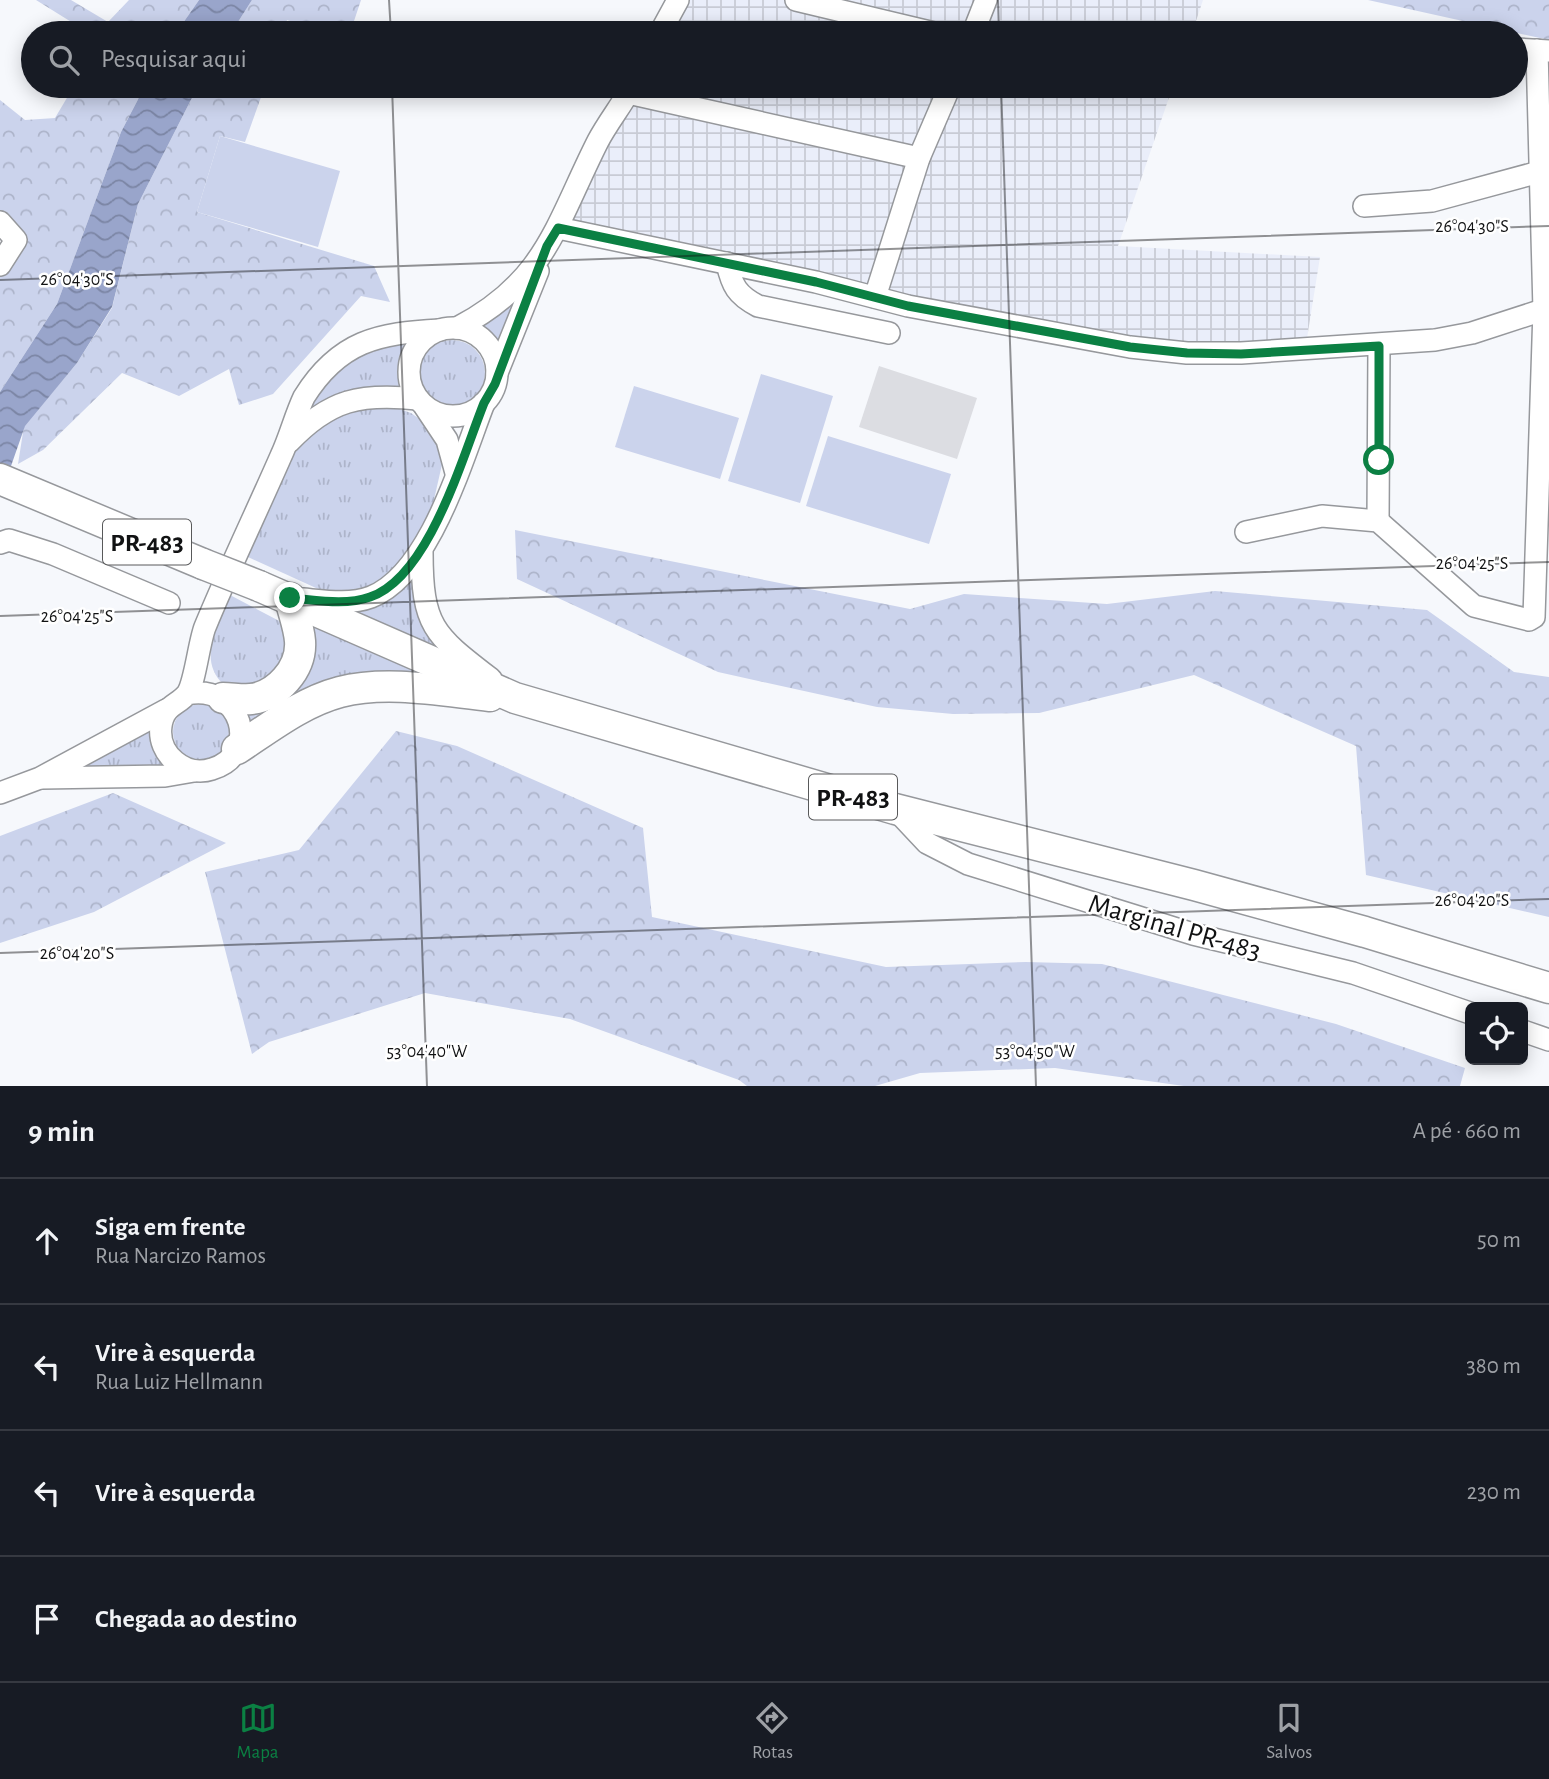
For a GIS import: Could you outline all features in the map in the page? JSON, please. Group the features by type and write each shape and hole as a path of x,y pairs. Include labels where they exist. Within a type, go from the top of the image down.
{"highway":[{"name":"PR-483","path":"0,479 290,598 515,698 895,809 1194,885 1365,932 1549,988"},
{"path":"223,698 250,699 265,696 278,688 291,673 298,657 300,641 290,598"},
{"path":"237,749 294,711 340,692 391,687 515,698"}],"street":[{"path":"667,21 678,0"},
{"path":"796,0 884,21"},
{"path":"977,21 986,0"},
{"path":"1246,532 1322,516 1378,521 1474,606 1529,620 1537,613 1546,309 1534,50"},
{"path":"290,598 340,602 371,597 388,588 422,552 484,403 495,384 497,373 553,237 599,139 624,98"},
{"path":"668,98 919,158"},
{"path":"875,297 919,158 945,98"},
{"path":"1364,206 1432,201 1539,172"},
{"path":"0,222 16,240 0,265"},
{"path":"553,237 727,263 908,306 1064,335 1187,353 1241,354 1379,346 1472,333 1546,309"},
{"path":"456,474 447,440 421,403 409,380 411,359 422,341 504,300 524,281 553,237"},
{"path":"727,263 732,286 743,298 758,306 889,333"},
{"path":"187,694 203,630 286,446 293,420 315,379 352,347 399,332 448,329 477,336 485,343 492,352 497,373"},
{"path":"1378,521 1379,346"},
{"path":"286,446 313,419 342,402 362,397 421,403 435,412 455,416 466,414 484,403"},
{"path":"5,541 53,554 169,603"},
{"path":"422,552 422,589 427,616 443,642 515,698"},
{"path":"0,793 40,778 166,710 187,694 212,692 223,698 238,715 240,738 237,749 223,764 205,771 165,776 40,778"},
{"path":"166,710 161,725 162,740 168,755 180,765 194,771"},
{"name":"Marginal PR-483","path":"895,809 927,843 968,864 1193,934 1353,973 1465,1011"},
{"path":"1528,1033 1549,1040"}],"shaded area":[{"path":"675,0 1203,0 1196,21 664,21"},
{"path":"623,98 1169,98 1118,246 1320,257 1304,357 1187,364 1139,359 818,293 562,233"}],"green space":[{"path":"36,0 71,0 106,21 70,21"},
{"path":"129,0 199,0 184,21 109,21"},
{"path":"252,0 361,0 354,21 239,21"},
{"path":"1368,0 1549,0 1549,40 1528,35 1528,21 1463,21"},
{"path":"67,98 139,98 121,132 57,304 0,392 0,272 23,240 0,218 0,100 25,120 55,118"},
{"path":"192,98 261,98 245,142 220,136 197,212 374,266 390,302 361,296 273,394 239,405 229,369 179,396 122,373 43,450 18,464 24,426 77,363 112,308 138,204"},
{"path":"220,136 340,171 318,247 197,212"},
{"path":"526,286 499,353 488,338 473,328"},
{"path":"445,340 459,340 471,345 480,354 485,373 483,386 476,397 459,406 445,406 433,401 424,392 419,380 419,366 424,354 433,345"},
{"path":"414,341 402,366 403,380 409,394 293,427 306,399 360,349"},
{"path":"761,374 833,396 800,503 728,481"},
{"path":"634,386 739,418 720,479 615,447"},
{"path":"391,406 411,413 428,425 443,460 433,504 406,561 368,590 327,593 248,557 298,443 346,410"},
{"path":"828,436 951,474 929,544 806,506"},
{"path":"515,530 910,609 964,594 1107,604 1215,591 1427,610 1514,672 1549,677 1549,917 1366,875 1356,746 1194,675 1039,713 953,714 877,707 718,672 517,579"},
{"path":"418,563 449,657 343,612"},
{"path":"230,595 287,625 292,648 262,687 224,685 212,664 212,641"},
{"path":"309,623 448,682 430,678 248,733 244,709 254,707"},
{"path":"195,704 207,704 217,708 225,716 229,732 225,748 217,756 207,760 195,760 185,756 177,748 173,738 173,726 177,716 185,708"},
{"path":"156,723 166,766 72,766"},
{"path":"396,731 457,746 643,828 652,917 886,967 1026,962 1102,964 1336,1024 1465,1068 1460,1086 1184,1086 1055,1068 920,1073 875,1086 747,1086 739,1080 570,1019 425,993 269,1042 252,1054 205,872 299,850"},
{"path":"113,793 226,843 94,912 0,943 0,836"}],"water":[{"path":"199,0 252,0 239,21 184,21"},
{"path":"139,98 192,98 138,204 112,307 77,363 25,426 11,466 0,480 0,392 57,304 121,132"}],"building":[{"path":"879,366 977,398 957,459 859,427"}],"route":[{"path":"290,598 340,602 371,597 388,588 403,575 422,552 484,403 491,394 547,246 558,228 816,282 908,306 1130,347 1187,353 1241,354 1379,346 1379,460"}]}
